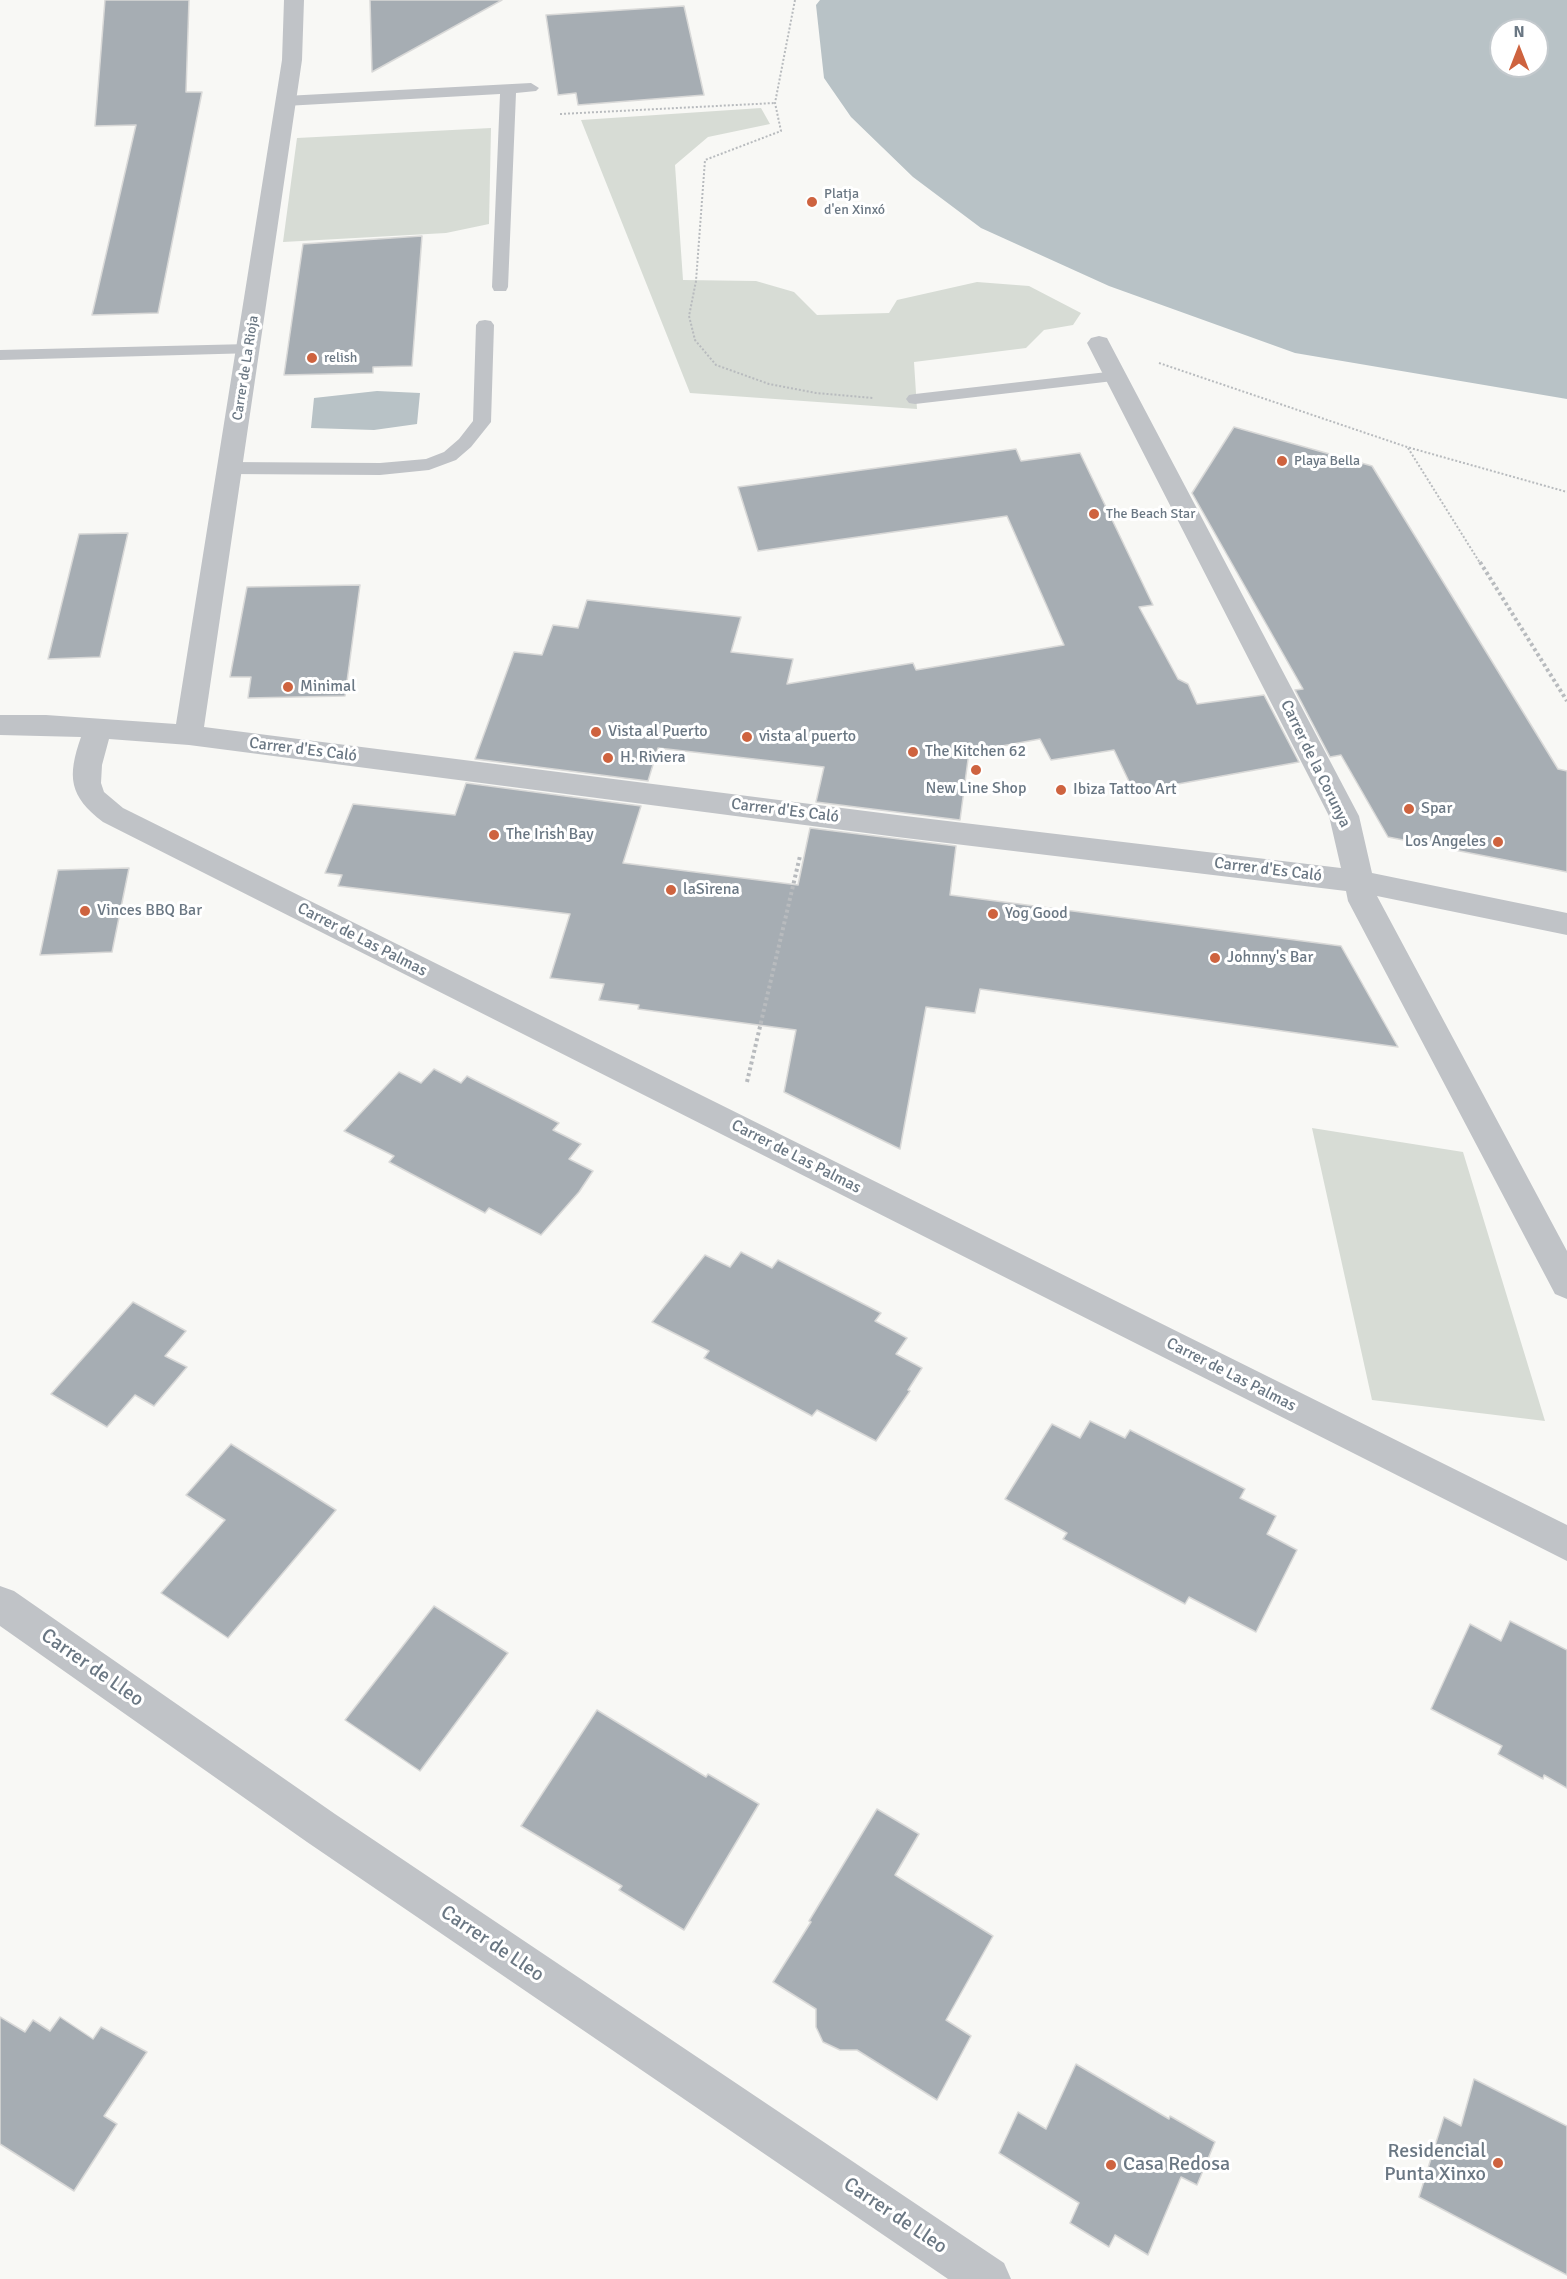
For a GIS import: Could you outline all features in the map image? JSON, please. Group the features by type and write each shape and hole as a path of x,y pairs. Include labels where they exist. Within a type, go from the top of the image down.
{"street":[{"name":"Carrer de La Rioja","path":"189,735 292,60 294,0"},
{"name":"Carrer de la Corunya","path":"1099,344 1344,816 1363,901 1567,1284"},
{"name":"Carrer d'Es Caló","path":"0,724 189,735 1358,881 1567,924"},
{"name":"Carrer de Las Palmas","path":"98,729 87,766 87,785 93,799 112,815 1567,1544"},
{"name":"Carrer de Lleo","path":"0,1604 321,1828 988,2279"}],"lane":[{"path":"285,101 531,88"},
{"path":"500,287 508,89"},
{"path":"230,468 380,469 429,464 450,456 465,443 482,422 485,326"},
{"path":"0,355 249,349"},
{"path":"915,399 1116,376"}],"path":[{"path":"795,0 775,103 781,131 705,160 696,281 689,316 694,340 716,365 769,384 826,394 915,399"},
{"path":"507,117 775,103"},
{"path":"1099,344 1407,447 1567,492"},
{"path":"1407,447 1567,701"},
{"path":"722,1120 745,1090 810,814"}],"shaded area":[{"path":"820,0 1567,0 1567,399 1295,353 1109,286 981,228 913,177 851,117 824,78 816,5"},
{"path":"761,108 770,124 708,137 675,165 683,280 756,281 794,292 817,315 889,313 897,300 977,282 1029,286 1081,313 1073,325 1044,330 1026,348 914,362 917,409 690,393 581,120"},
{"path":"491,128 489,224 446,233 283,242 297,138"},
{"path":"377,391 420,393 417,424 374,430 311,428 314,398"},
{"path":"1312,1128 1463,1152 1545,1421 1372,1400"}],"building":[{"path":"105,0 189,0 186,92 202,92 158,313 92,315 136,125 95,126"},
{"path":"370,0 502,0 372,72"},
{"path":"684,6 704,95 578,105 576,93 558,95 546,15"},
{"path":"422,236 412,366 373,367 373,373 284,375 303,244"},
{"path":"1234,427 1372,466 1558,769 1567,771 1567,872 1388,837 1341,755 1330,757 1295,690 1303,689 1192,493"},
{"path":"1016,449 1021,461 1080,453 1153,605 1139,607 1178,679 1188,684 1197,704 1264,695 1299,762 1134,792 1114,750 1051,760 1040,739 969,752 960,820 816,802 824,767 658,748 648,781 475,759 514,652 542,655 553,625 578,628 587,600 741,617 731,652 793,659 787,684 913,663 916,670 1064,645 1007,516 758,551 738,487"},
{"path":"128,533 100,657 48,659 79,534"},
{"path":"360,585 345,696 248,698 251,677 230,677 247,587"},
{"path":"466,783 641,806 623,863 798,885 810,828 956,846 950,895 1341,946 1398,1047 980,989 975,1013 926,1007 900,1149 784,1092 796,1030 638,1009 639,1005 599,1000 604,984 550,978 570,914 338,886 342,875 325,873 353,804 455,815"},
{"name":"Vinces BBQ Bar","path":"129,868 112,952 40,955 58,870"},
{"path":"434,1069 461,1083 467,1076 559,1123 553,1130 581,1144 569,1159 593,1171 579,1192 541,1235 489,1208 485,1213 389,1162 394,1156 344,1131 399,1072 421,1083"},
{"path":"741,1252 772,1268 778,1260 881,1313 875,1321 907,1338 896,1354 922,1368 908,1390 910,1391 876,1441 817,1410 812,1416 704,1358 709,1351 652,1322 705,1255 730,1267"},
{"path":"133,1302 186,1331 165,1356 187,1367 154,1406 135,1395 107,1427 51,1394"},
{"path":"1090,1421 1125,1438 1130,1430 1245,1489 1240,1498 1276,1516 1267,1534 1297,1550 1256,1632 1189,1597 1185,1604 1063,1539 1067,1533 1005,1499 1052,1424 1080,1438"},
{"path":"231,1444 336,1510 228,1638 161,1593 225,1520 186,1495"},
{"path":"434,1606 508,1653 420,1771 345,1720"},
{"path":"1510,1621 1567,1650 1567,1788 1544,1775 1543,1779 1498,1754 1502,1746 1431,1709 1470,1624 1501,1641"},
{"path":"597,1710 706,1777 708,1774 759,1804 684,1930 619,1890 622,1886 521,1826"},
{"path":"877,1809 919,1834 895,1875 993,1936 946,2020 971,2036 937,2100 857,2050 840,2050 823,2042 816,2027 816,2009 773,1982"},
{"path":"0,2017 25,2032 33,2020 50,2031 60,2017 93,2039 101,2027 147,2052 104,2116 117,2124 74,2191 0,2144"},
{"name":"Casa Redosa","path":"1076,2064 1169,2119 1170,2116 1215,2142 1197,2185 1181,2177 1148,2255 1115,2235 1109,2247 1070,2223 1079,2203 999,2153 1018,2112 1046,2129"},
{"name":"Residencial Punta Xinxo","path":"1474,2079 1567,2126 1567,2275 1419,2197 1444,2117 1461,2126"}],"place":[{"name":"Platja d'en Xinxó","path":"812,202"},
{"name":"relish","path":"312,358"},
{"name":"Playa Bella","path":"1282,461"},
{"name":"The Beach Star","path":"1094,514"},
{"name":"Minimal","path":"288,687"},
{"name":"Vista al Puerto","path":"596,732"},
{"name":"vista al puerto","path":"747,737"},
{"name":"The Kitchen 62","path":"913,752"},
{"name":"H. Riviera","path":"608,758"},
{"name":"New Line Shop","path":"976,770"},
{"name":"Ibiza Tattoo Art","path":"1061,790"},
{"name":"Spar","path":"1409,809"},
{"name":"The Irish Bay","path":"494,835"},
{"name":"Los Angeles","path":"1498,842"},
{"name":"laSirena","path":"671,890"},
{"name":"Vinces BBQ Bar","path":"85,911"},
{"name":"Yog Good","path":"993,914"},
{"name":"Johnny's Bar","path":"1215,958"},
{"name":"Residencial Punta Xinxo","path":"1498,2163"},
{"name":"Casa Redosa","path":"1111,2165"}]}
